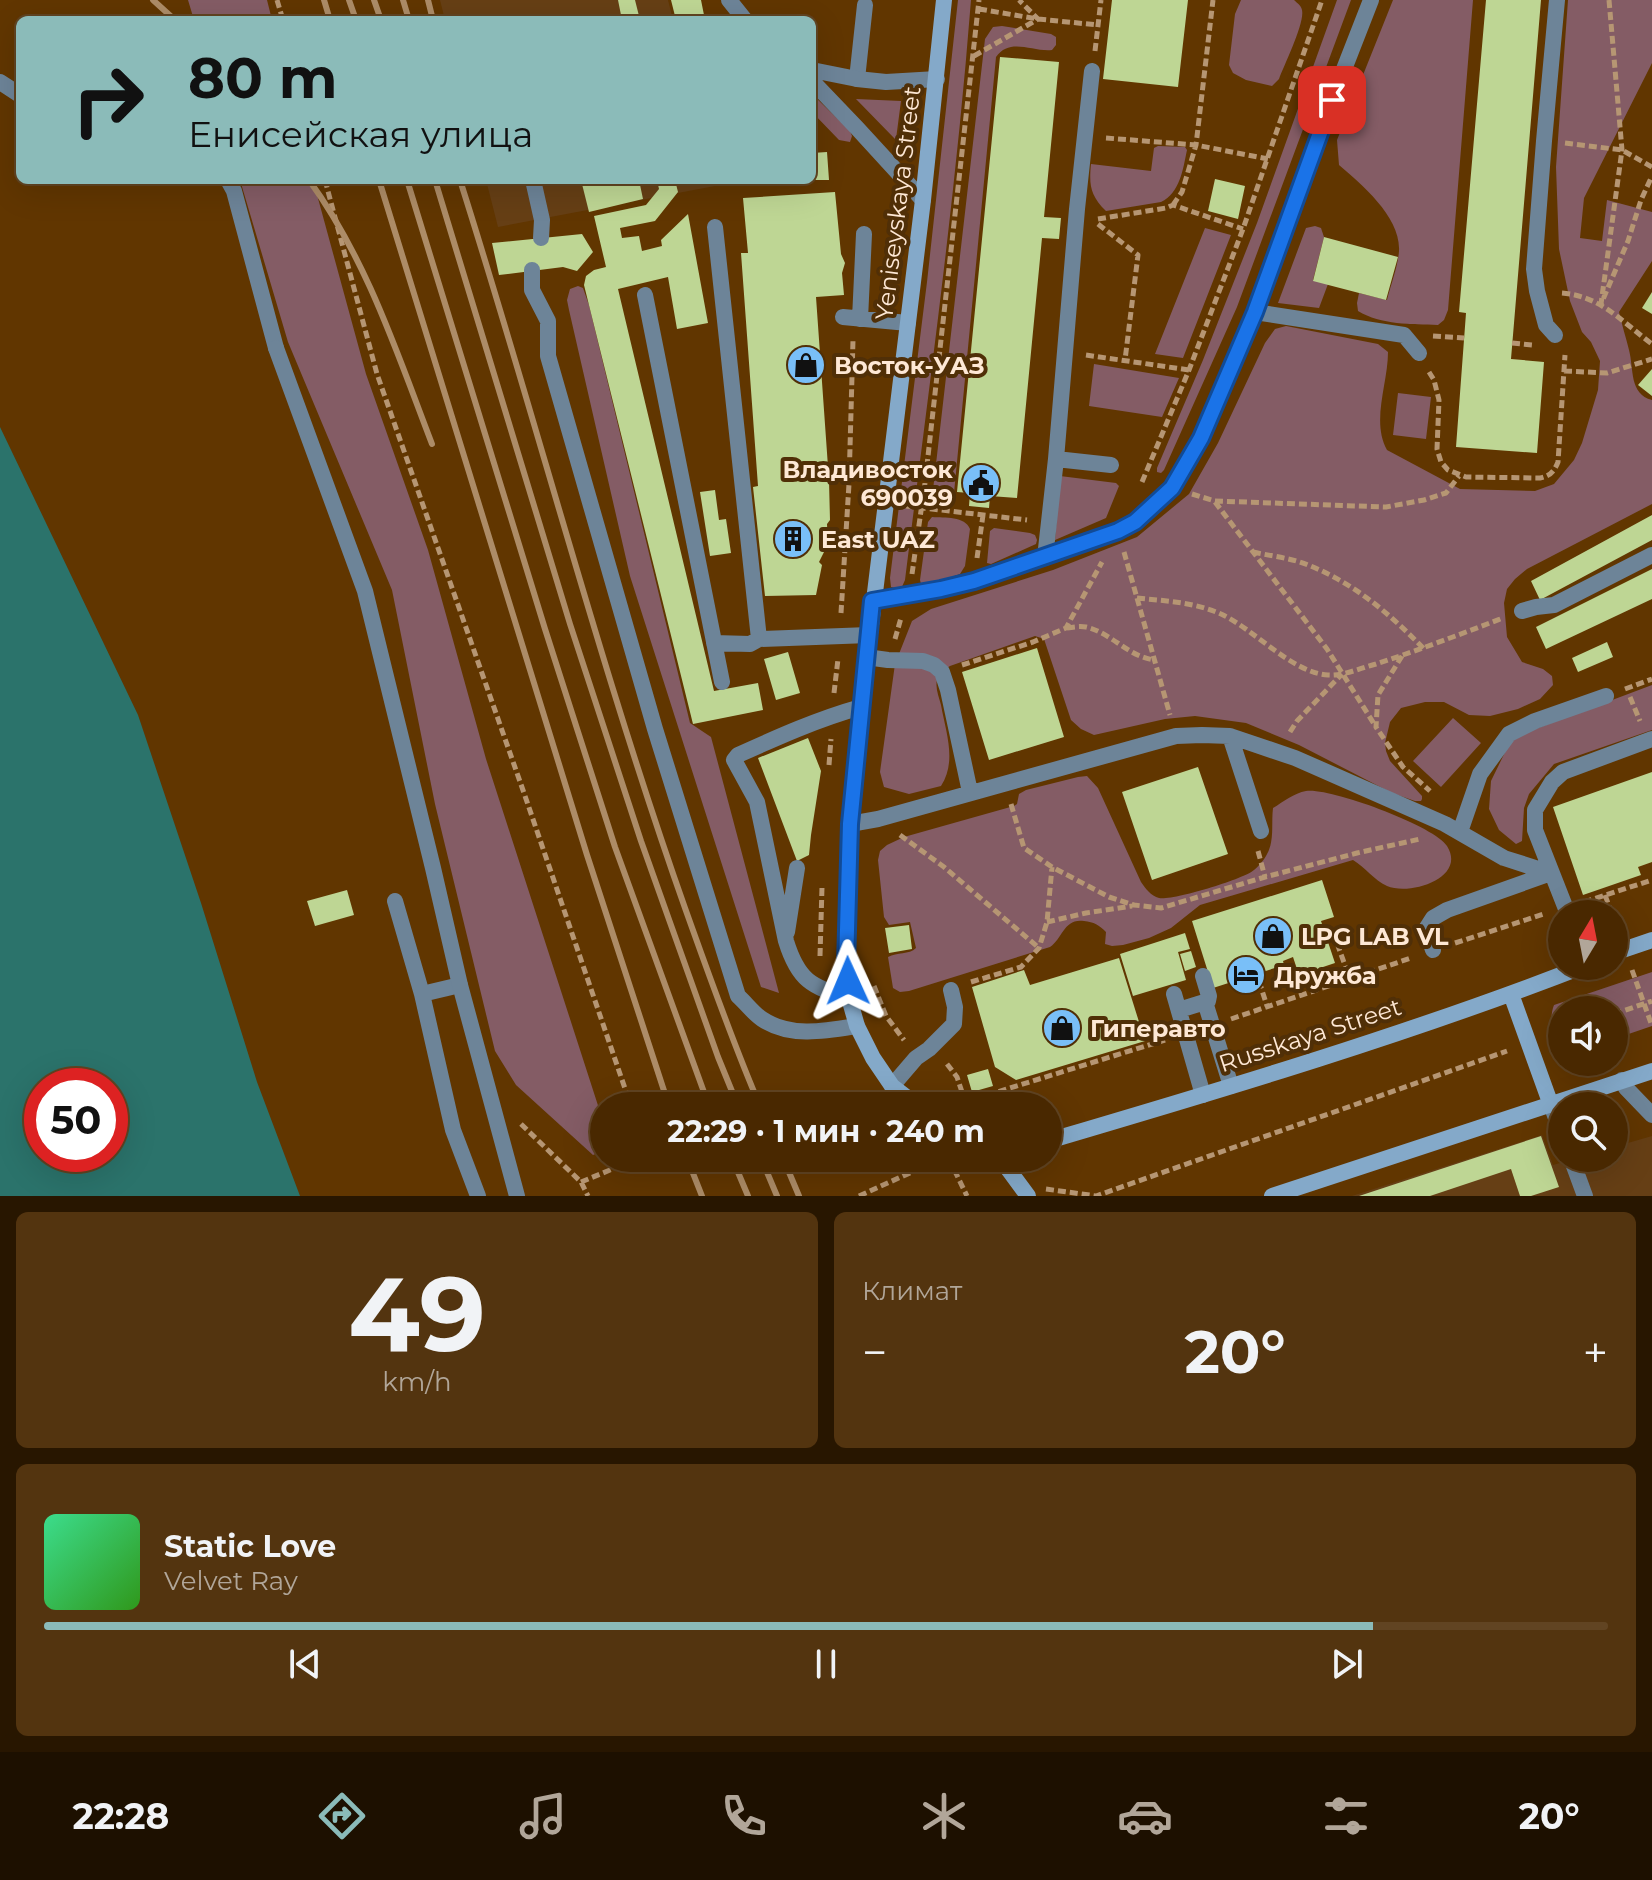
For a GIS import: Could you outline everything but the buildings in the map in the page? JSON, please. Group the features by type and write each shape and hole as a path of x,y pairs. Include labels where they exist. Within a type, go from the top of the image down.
{"main road":[{"name":"Yeniseyskaya Street","path":"900,1092 892,1086 873,1058 857,1026 849,998 846,965 850,824 872,601 923,200 944,0"},
{"path":"1628,948 1652,940"},
{"name":"Russkaya Street","path":"1062,1137 1231,1086 1548,980"},
{"path":"1511,994 1548,1097"},
{"path":"1588,1092 1652,1071"},
{"path":"1272,1196 1548,1106"},
{"path":"1010,1172 1024,1191"}],"street":[{"path":"729,0 742,16"},
{"path":"872,601 974,581 1118,531 1135,522 1172,488 1201,438 1255,312 1371,0"},
{"path":"1557,0 1534,269 1546,325 1561,341"},
{"path":"857,79 865,5"},
{"path":"816,71 886,82 937,79"},
{"path":"1045,558 1092,71"},
{"path":"816,85 923,200"},
{"path":"230,184 276,348 365,591 460,985 517,1196"},
{"path":"534,184 542,220 541,238"},
{"path":"715,227 759,639"},
{"path":"864,234 852,318 908,323"},
{"path":"532,270 532,290 548,321 548,356 552,371 655,729 738,996 762,1019 784,1029 814,1032 857,1026"},
{"path":"645,295 722,682"},
{"path":"1255,312 1404,335 1419,353"},
{"path":"1056,459 1111,465"},
{"path":"1522,611 1554,605 1652,555"},
{"path":"714,643 750,644 759,639 869,635"},
{"path":"866,657 923,661 942,672 970,792"},
{"path":"1452,828 1480,774 1509,734 1535,721 1606,696"},
{"path":"849,998 821,989 805,978 792,963 757,802 734,760 738,755 790,731 861,707"},
{"path":"850,824 878,819 1176,736 1230,736 1295,758 1452,828 1504,858 1551,873"},
{"path":"1230,736 1261,831"},
{"path":"1562,900 1535,830 1535,810 1552,782 1563,772 1650,740"},
{"path":"786,941 797,868"},
{"path":"1433,950 1426,929 1433,918 1473,900 1551,873"},
{"path":"395,901 422,994 453,1130 478,1196"},
{"path":"1203,976 1209,996 1205,1002"},
{"path":"422,994 460,985"},
{"path":"892,1086 916,1058 954,1024 955,1007 951,990"},
{"path":"1203,1095 1176,1002 1205,1002"},
{"path":"1205,1002 1231,1086"},
{"path":"1622,1080 1652,1115"},
{"path":"1576,1172 1585,1196"}],"path":[{"path":"888,660 908,596 921,508 979,0"},
{"path":"1019,0 1038,19"},
{"path":"1092,71 1101,0"},
{"path":"1125,360 1138,255 1093,220 1166,208 1173,205 1182,192 1196,145 1213,0"},
{"path":"1601,304 1622,150 1609,0"},
{"path":"1137,495 1243,229 1321,1"},
{"path":"979,9 1098,25"},
{"path":"974,56 1038,19"},
{"path":"1085,136 1196,145 1268,159"},
{"path":"1544,141 1622,150 1652,167"},
{"path":"1601,304 1652,176"},
{"path":"326,184 377,374 626,1092"},
{"path":"1173,205 1243,229"},
{"path":"1537,291 1579,295 1601,304 1652,344"},
{"path":"849,484 852,318"},
{"path":"1441,336 1464,338"},
{"path":"1419,353 1434,380 1439,400 1437,449 1441,462 1448,470 1459,476 1540,478 1554,471 1558,462 1564,371 1561,341"},
{"path":"1065,352 1189,370"},
{"path":"1564,371 1607,373 1652,359"},
{"path":"1172,488 1215,501 1386,507 1446,493 1459,476"},
{"path":"1011,804 1024,848 1052,867 1109,897 1134,905 1161,908 1452,828 1446,807 1403,767 1327,649 1215,501"},
{"path":"921,508 1048,523"},
{"path":"974,581 983,515"},
{"path":"1066,628 1118,531"},
{"path":"1252,551 1307,564 1354,588 1393,617 1424,649"},
{"path":"1124,553 1167,704"},
{"path":"1137,598 1185,602 1221,614 1290,660 1328,675 1343,674 1424,649 1522,611"},
{"path":"942,672 1066,628 1083,626 1101,633 1143,659 1155,660"},
{"path":"1376,727 1378,695 1403,655"},
{"path":"1277,753 1297,721 1343,674"},
{"path":"1627,689 1650,740"},
{"path":"878,819 944,867 1039,948"},
{"path":"975,981 1021,967 1039,948 1047,922 1052,867"},
{"path":"1593,900 1652,880"},
{"path":"1605,895 1607,900"},
{"path":"1047,922 1134,905"},
{"path":"1213,1025 1433,950 1548,916"},
{"path":"1333,932 1350,979"},
{"path":"872,979 886,1016 902,1038 929,1049 943,1060 957,1077 963,1095 981,1097 1187,1033"},
{"path":"1259,981 1267,1006"},
{"path":"1628,1009 1652,1001"},
{"path":"977,1172 1024,1191 1096,1196 1548,1037"},
{"path":"490,1094 581,1182 588,1196"},
{"path":"581,1182 605,1172"},
{"path":"859,1196 912,1172"},
{"path":"955,1172 967,1196"}],"shaded area":[{"path":"188,0 267,0 271,16 193,16"},
{"path":"440,0 668,0 672,16 444,16"},
{"path":"958,0 971,0 965,73 950,218 905,580 901,589 891,587 890,578"},
{"path":"1241,0 1294,0 1300,5 1302,16 1294,44 1279,79 1272,86 1246,80 1233,73 1229,65 1235,14"},
{"path":"1337,0 1351,0 1237,307 1164,470 1157,472 1257,223"},
{"path":"1393,0 1473,0 1448,310 1438,325 1387,321 1358,311 1359,293 1387,300 1396,269 1398,238 1387,214 1339,165 1337,140"},
{"path":"1568,0 1652,0 1652,63 1584,198 1580,238 1602,241 1607,200 1652,212 1652,261 1619,312 1636,387 1652,400 1652,504 1527,569 1507,589 1504,603 1507,637 1522,662 1543,669 1552,676 1553,685 1540,699 1490,716 1469,715 1444,702 1425,702 1401,708 1390,722 1386,751 1390,761 1422,796 1421,801 1415,801 1246,723 1195,716 1165,719 1094,735 1071,720 1044,639 1035,636 950,666 942,672 936,686 949,757 941,786 909,794 884,787 880,772 895,664 912,621 931,609 1053,570 1137,537 1189,494 1275,329 1286,326 1378,344 1388,352 1380,415 1382,439 1387,450 1460,489 1535,491 1554,484 1574,460 1582,443 1598,390 1600,361 1582,332 1570,301 1559,249 1556,167"},
{"path":"993,27 1051,34 1056,37 1056,45 1052,50 1008,48 996,57 954,493 948,499 940,500 933,490 985,39"},
{"path":"816,98 850,131 850,142 839,140 816,116"},
{"path":"856,99 901,101 896,139 895,139"},
{"path":"1185,147 1187,150 1180,180 1173,193 1161,202 1106,211 1092,189 1091,164 1151,171 1154,148"},
{"path":"241,184 314,184 366,374 428,550 486,759 594,1092 590,1092 590,1152 516,1085 495,1051 435,804 392,590 288,342"},
{"path":"487,184 715,184 715,186 498,227"},
{"path":"1205,228 1231,235 1183,358 1155,354"},
{"path":"1306,228 1321,228 1324,237 1313,280 1328,284 1319,308 1278,303"},
{"path":"583,288 589,305 690,723 711,737 779,993 761,987 630,576 567,300 570,289"},
{"path":"1094,364 1179,378 1162,417 1089,406"},
{"path":"1398,393 1431,397 1426,439 1393,435"},
{"path":"1060,476 1116,483 1119,486 1106,518 1055,540"},
{"path":"932,517 959,520 970,529 965,566 960,574 928,585 921,584 920,580 928,522"},
{"path":"994,528 1030,533 1035,535 1036,544 987,563 990,531"},
{"path":"1652,685 1652,730 1554,764 1529,794 1524,808 1522,841 1516,844 1499,830 1489,809 1491,781 1510,742 1522,734"},
{"path":"1453,718 1481,743 1441,787 1413,761"},
{"path":"1087,776 1098,788 1141,882 1159,898 1208,888 1254,870 1271,845 1273,808 1306,791 1358,801 1423,828 1447,846 1451,857 1449,867 1433,882 1397,888 1382,883 1353,860 1200,905 1171,928 1149,938 1112,946 1105,944 1106,932 1099,926 1077,921 1068,926 1050,947 909,991 900,992 893,988 888,957 916,948 910,922 889,925 884,917 878,860 880,851 904,837 1014,806 1019,794 1026,790"},
{"path":"1652,972 1652,1026 1628,1034 1628,996 1581,996"},
{"path":"1542,1135 1548,1151 1548,1172 1628,1172 1628,1143 1652,1136 1652,1196 1352,1196"}],"water":[{"path":"0,427 138,715 257,1082 300,1196 0,1196"}],"railway":[{"path":"153,0 171,16"},
{"path":"324,0 329,16"},
{"path":"349,0 355,16"},
{"path":"374,0 380,16"},
{"path":"403,0 408,16"},
{"path":"428,0 432,16"},
{"path":"312,184 348,242 364,275 432,444"},
{"path":"380,184 587,855 664,1092"},
{"path":"408,184 615,847 704,1092"},
{"path":"436,184 570,624 641,841 732,1092"},
{"path":"461,184 654,818 754,1092"},
{"path":"693,1172 702,1196"},
{"path":"738,1172 748,1196"},
{"path":"767,1172 777,1196"},
{"path":"789,1172 799,1196"}],"place":[{"name":"Восток-УАЗ","path":"806,365"},
{"name":"Владивосток 690039","path":"981,483"},
{"name":"East UAZ","path":"793,539"},
{"name":"LPG LAB VL","path":"1273,936"},
{"name":"Дружба","path":"1246,975"},
{"name":"Гиперавто","path":"1062,1028"}],"route":[{"path":"848,981 850,824 872,601 974,581 1118,531 1135,522 1172,488 1201,438 1255,312 1332,100"}]}
